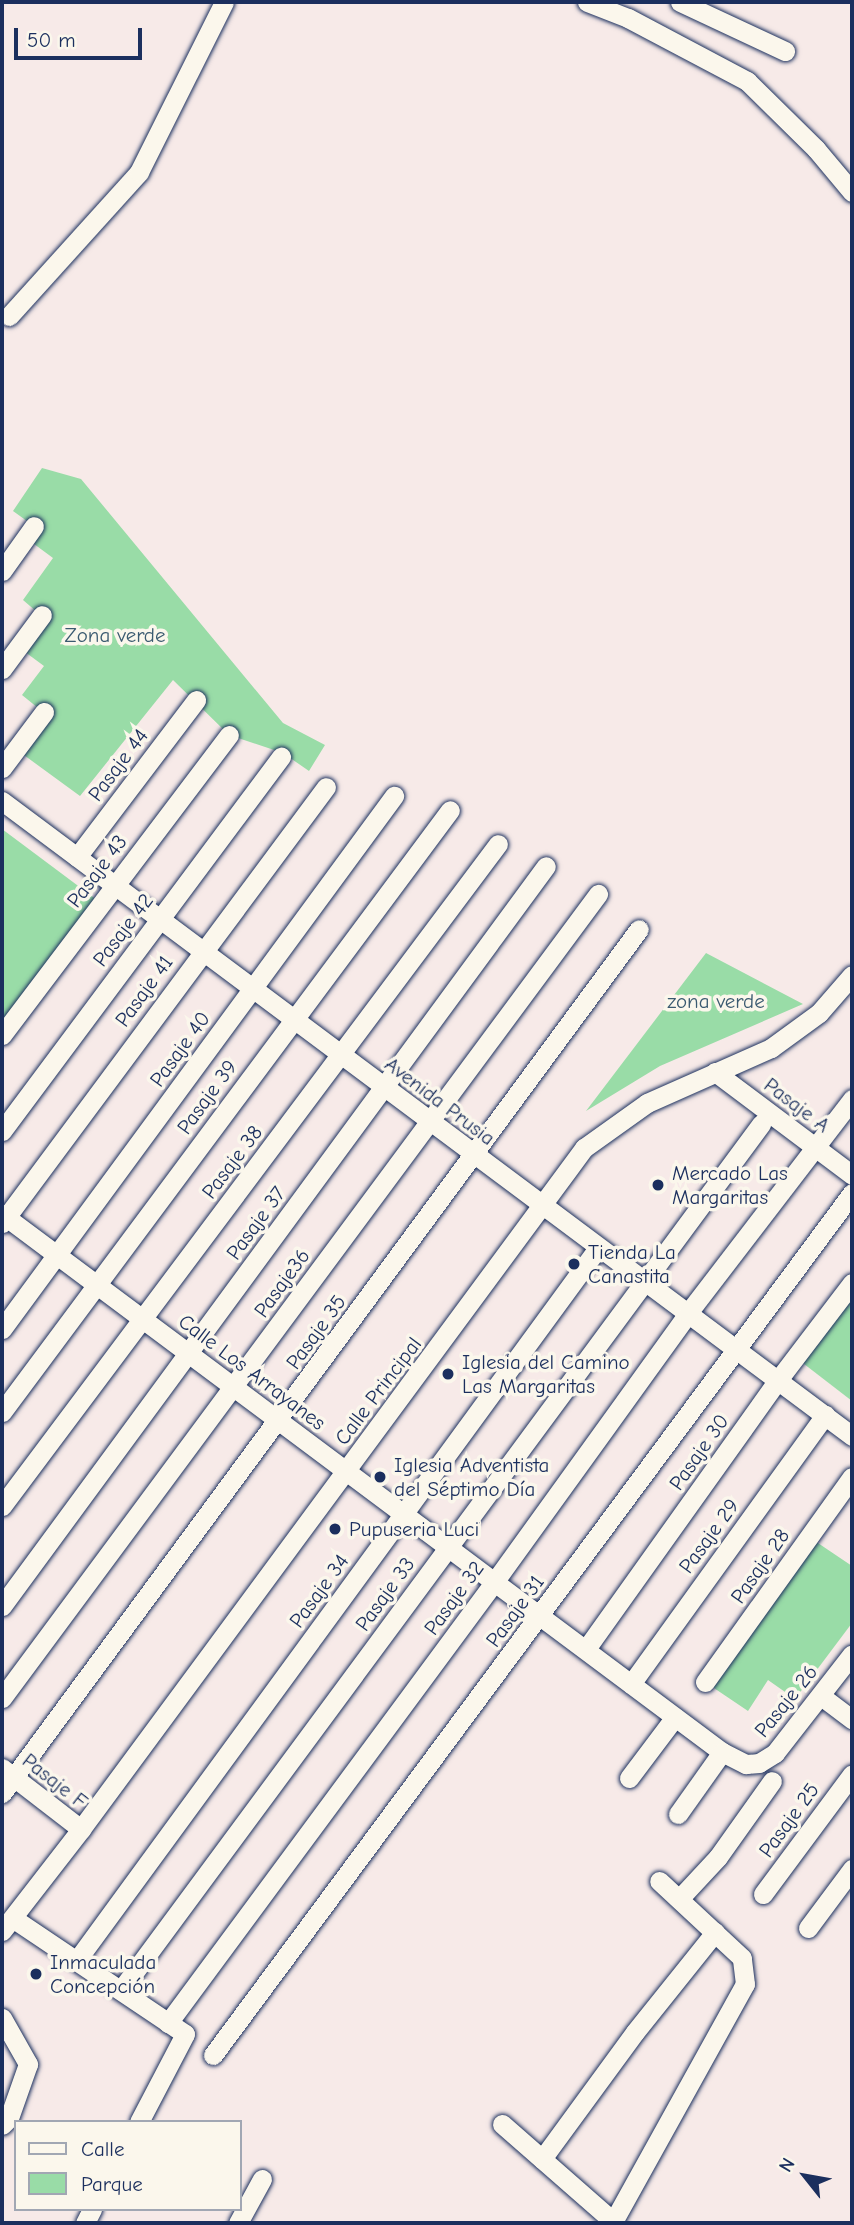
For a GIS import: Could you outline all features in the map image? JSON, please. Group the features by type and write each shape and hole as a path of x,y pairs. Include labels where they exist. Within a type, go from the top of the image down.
{"street":[{"path":"9,316 139,172 224,2"},
{"path":"587,2 648,27 747,81 816,149 852,192"},
{"path":"680,2 785,51"},
{"path":"2,571 34,526"},
{"path":"2,669 42,615"},
{"name":"Pasaje 44","path":"77,857 196,700"},
{"path":"2,768 44,712"},
{"name":"Pasaje 43","path":"2,1035 229,735"},
{"name":"Pasaje 42","path":"2,1131 281,757"},
{"name":"Pasaje 41","path":"3,1218 326,787"},
{"name":"Pasaje 40","path":"2,1329 394,796"},
{"name":"Avenida Prusia","path":"2,801 852,1436"},
{"name":"Pasaje 39","path":"2,1412 450,810"},
{"name":"Pasaje 38","path":"2,1506 498,844"},
{"name":"Pasaje 37","path":"2,1605 546,866"},
{"name":"Pasaje36","path":"2,1698 597,894"},
{"name":"Pasaje 35","path":"2,1793 8,1773 278,1421 639,929"},
{"name":"Calle Principal","path":"8,1925 584,1148 647,1103 694,1085 715,1072 771,1048 819,1013 852,975"},
{"name":"Pasaje A","path":"715,1072 852,1175"},
{"name":"Pasaje 32","path":"168,2023 495,1581 688,1313 852,1099"},
{"name":"Pasaje 33","path":"121,1990 761,1124"},
{"name":"Pasaje 31","path":"213,2055 852,1192"},
{"name":"Calle Los Arrayanes","path":"3,1218 57,1254 722,1752 746,1764"},
{"name":"Pasaje 34","path":"76,1960 598,1248"},
{"name":"Pasaje 30","path":"586,1650 778,1380 852,1283"},
{"name":"Pasaje 29","path":"631,1684 825,1415"},
{"name":"Pasaje 28","path":"705,1682 852,1477"},
{"name":"Pasaje 26","path":"746,1764 759,1763 775,1753 852,1654"},
{"path":"821,1696 852,1719"},
{"path":"629,1778 675,1717"},
{"path":"678,1814 722,1752"},
{"name":"Pasaje F","path":"8,1773 81,1829"},
{"name":"Pasaje 25","path":"763,1894 852,1774"},
{"path":"679,1899 718,1857 772,1781"},
{"path":"808,1928 852,1869"},
{"path":"502,2124 614,2223 745,1983 741,1958 659,1881"},
{"path":"8,1925 76,1960 185,2034 140,2120"},
{"path":"542,2159 635,2032 715,1932"},
{"path":"2,2018 28,2064 9,2118 2,2125"},
{"path":"238,2223 262,2179"}],"green space":[{"name":"Zona verde","path":"42,468 81,479 283,723 325,745 309,771 283,753 229,735 173,680 80,796 17,750 43,712 22,695 44,666 21,649 44,618 23,600 53,558 30,541 38,529 13,511"},
{"path":"2,829 97,900 2,1028"},
{"name":"zona verde","path":"706,953 803,1004 660,1066 586,1111"},
{"path":"852,1283 852,1401 795,1357"},
{"path":"809,1537 852,1566 852,1623 795,1699 768,1680 748,1711 705,1682"}],"place":[{"name":"Mercado Las Margaritas","path":"658,1185"},
{"name":"Tienda La Canastita","path":"574,1264"},
{"name":"Iglesia del Camino Las Margaritas","path":"448,1374"},
{"name":"Iglesia Adventista del Séptimo Día","path":"380,1477"},
{"name":"Pupuseria Luci","path":"335,1529"},
{"name":"Inmaculada Concepción","path":"36,1974"}]}
